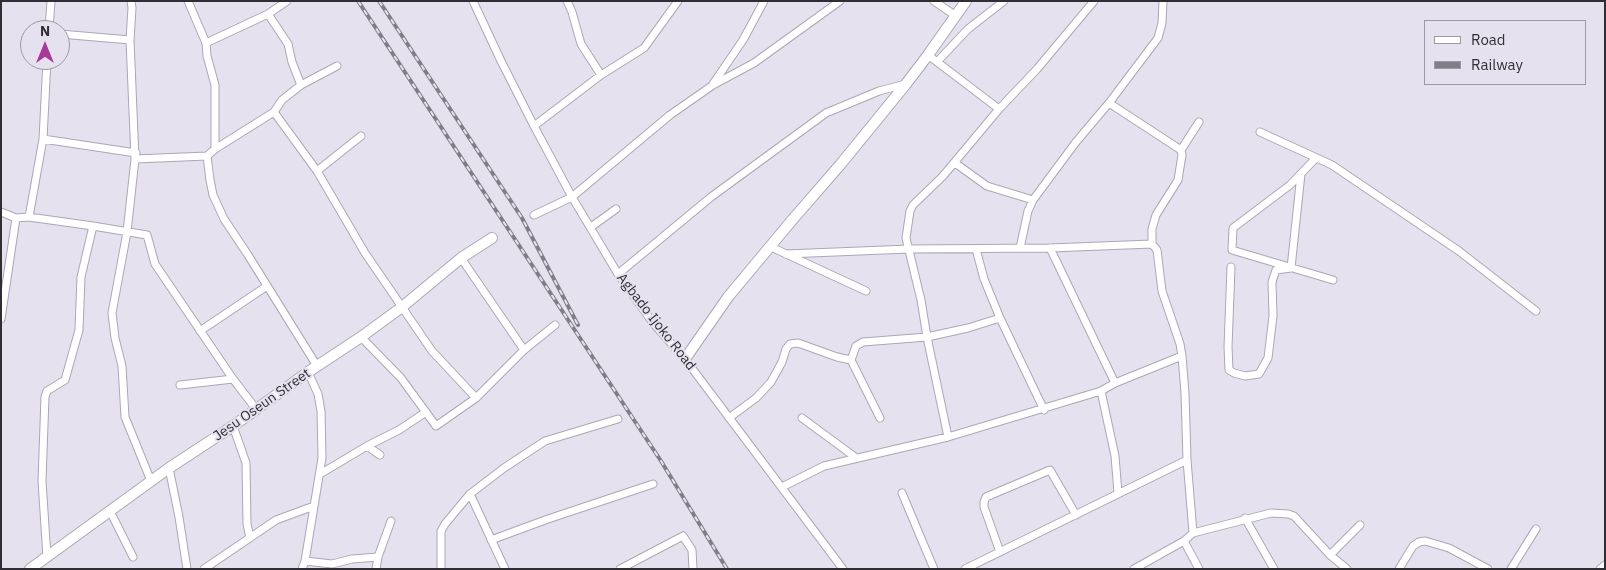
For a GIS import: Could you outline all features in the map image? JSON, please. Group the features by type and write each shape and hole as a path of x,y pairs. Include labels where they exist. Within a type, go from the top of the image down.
{"main road":[{"path":"684,359 728,297 769,246 840,165 906,84 933,58 966,1"},
{"name":"Jesu Oseun Street","path":"30,569 169,468 361,337 402,307 461,258 492,238"}],"street":[{"path":"50,20 51,1"},
{"path":"131,1 130,40 135,156 126,232 112,313 115,338 122,366 125,416 151,481"},
{"path":"188,1 206,43 207,56 215,85 216,149"},
{"name":"Agbado Ijoko Road","path":"473,1 534,126 572,197 618,274 653,323 684,359 843,569"},
{"path":"567,1 581,44 601,75"},
{"path":"534,126 601,75 644,48 678,1"},
{"path":"713,84 743,40 764,1"},
{"path":"534,215 572,197 670,115 713,84 754,63 840,1"},
{"path":"934,1 956,16"},
{"path":"999,109 933,58 1004,1"},
{"path":"948,437 927,337 922,300 906,238 906,229 912,205 955,163 999,109 1038,69 1094,1"},
{"path":"1020,248 1028,210 1033,200 1158,38 1162,23 1163,1"},
{"path":"206,43 268,14 285,2"},
{"path":"268,14 288,44 292,62 302,86"},
{"path":"70,35 130,40"},
{"path":"43,139 135,156 207,156 274,112 282,100 302,86 336,66"},
{"path":"29,217 43,139 46,70"},
{"path":"618,274 711,196 826,113 879,92 906,84"},
{"path":"1109,103 1181,150"},
{"path":"274,112 316,171 366,253 432,351 476,398"},
{"path":"1193,533 1182,356 1180,344 1162,291 1158,250 1152,244 1152,229 1156,215 1178,180 1181,150 1199,122"},
{"path":"1260,132 1332,165 1459,251 1536,310"},
{"path":"316,171 361,136"},
{"path":"207,156 210,180 219,208 230,230 248,254 312,369 318,394 321,411 322,458 305,561 302,569"},
{"path":"1316,158 1290,186 1233,228 1232,250 1333,280"},
{"path":"955,163 987,186 1033,200"},
{"path":"1292,268 1302,174"},
{"path":"591,227 616,209"},
{"path":"1,212 16,218 29,217 147,235 155,264 233,379 256,409"},
{"path":"1,319 16,218"},
{"path":"46,557 42,481 45,397 47,392 65,380 79,330 81,277 93,226"},
{"path":"786,254 908,249 1050,248 1152,244"},
{"path":"769,246 866,291"},
{"path":"1050,248 1115,383"},
{"path":"976,249 984,279 1000,318 1044,410"},
{"path":"461,258 524,350"},
{"path":"1231,267 1228,347 1230,370 1245,376 1259,374 1268,358 1273,316 1272,282 1276,270 1292,268"},
{"path":"200,331 266,286"},
{"path":"851,360 856,346 859,344 927,337 968,328 1000,318"},
{"path":"361,337 400,378 436,426 476,398 524,350 555,326"},
{"path":"728,418 756,398 771,382 782,362 786,349 790,344 798,343 851,360 880,418"},
{"path":"782,487 824,466 948,437 1101,392 1115,383 1182,356"},
{"path":"180,385 233,379"},
{"path":"1101,392 1115,456 1118,493"},
{"path":"320,474 367,446 399,430 426,412"},
{"path":"802,418 855,458"},
{"path":"441,569 441,531 444,524 470,494 504,468 545,441 618,419"},
{"path":"233,426 246,463 247,524 250,538"},
{"path":"367,446 380,455"},
{"path":"965,569 1187,460"},
{"path":"169,468 187,569"},
{"path":"1000,552 984,507 986,497 1050,470 1076,515"},
{"path":"491,540 652,484"},
{"path":"902,493 934,569"},
{"path":"470,494 505,569"},
{"path":"204,569 276,520 314,506"},
{"path":"110,510 134,557"},
{"path":"1134,569 1184,541 1193,533 1245,518 1271,513 1294,516 1330,555 1347,569"},
{"path":"1245,518 1274,569"},
{"path":"376,569 378,557 392,520"},
{"path":"1330,555 1360,525"},
{"path":"1511,569 1536,529"},
{"path":"620,569 683,536 692,550 693,569"},
{"path":"1184,541 1199,569"},
{"path":"1399,569 1413,546 1425,541 1449,548 1488,569"},
{"path":"305,561 332,564 352,559 378,557"},
{"path":"1600,569 1605,564"}],"railway":[{"path":"358,1 661,461 727,569"},
{"path":"379,1 522,218 578,325"}]}
